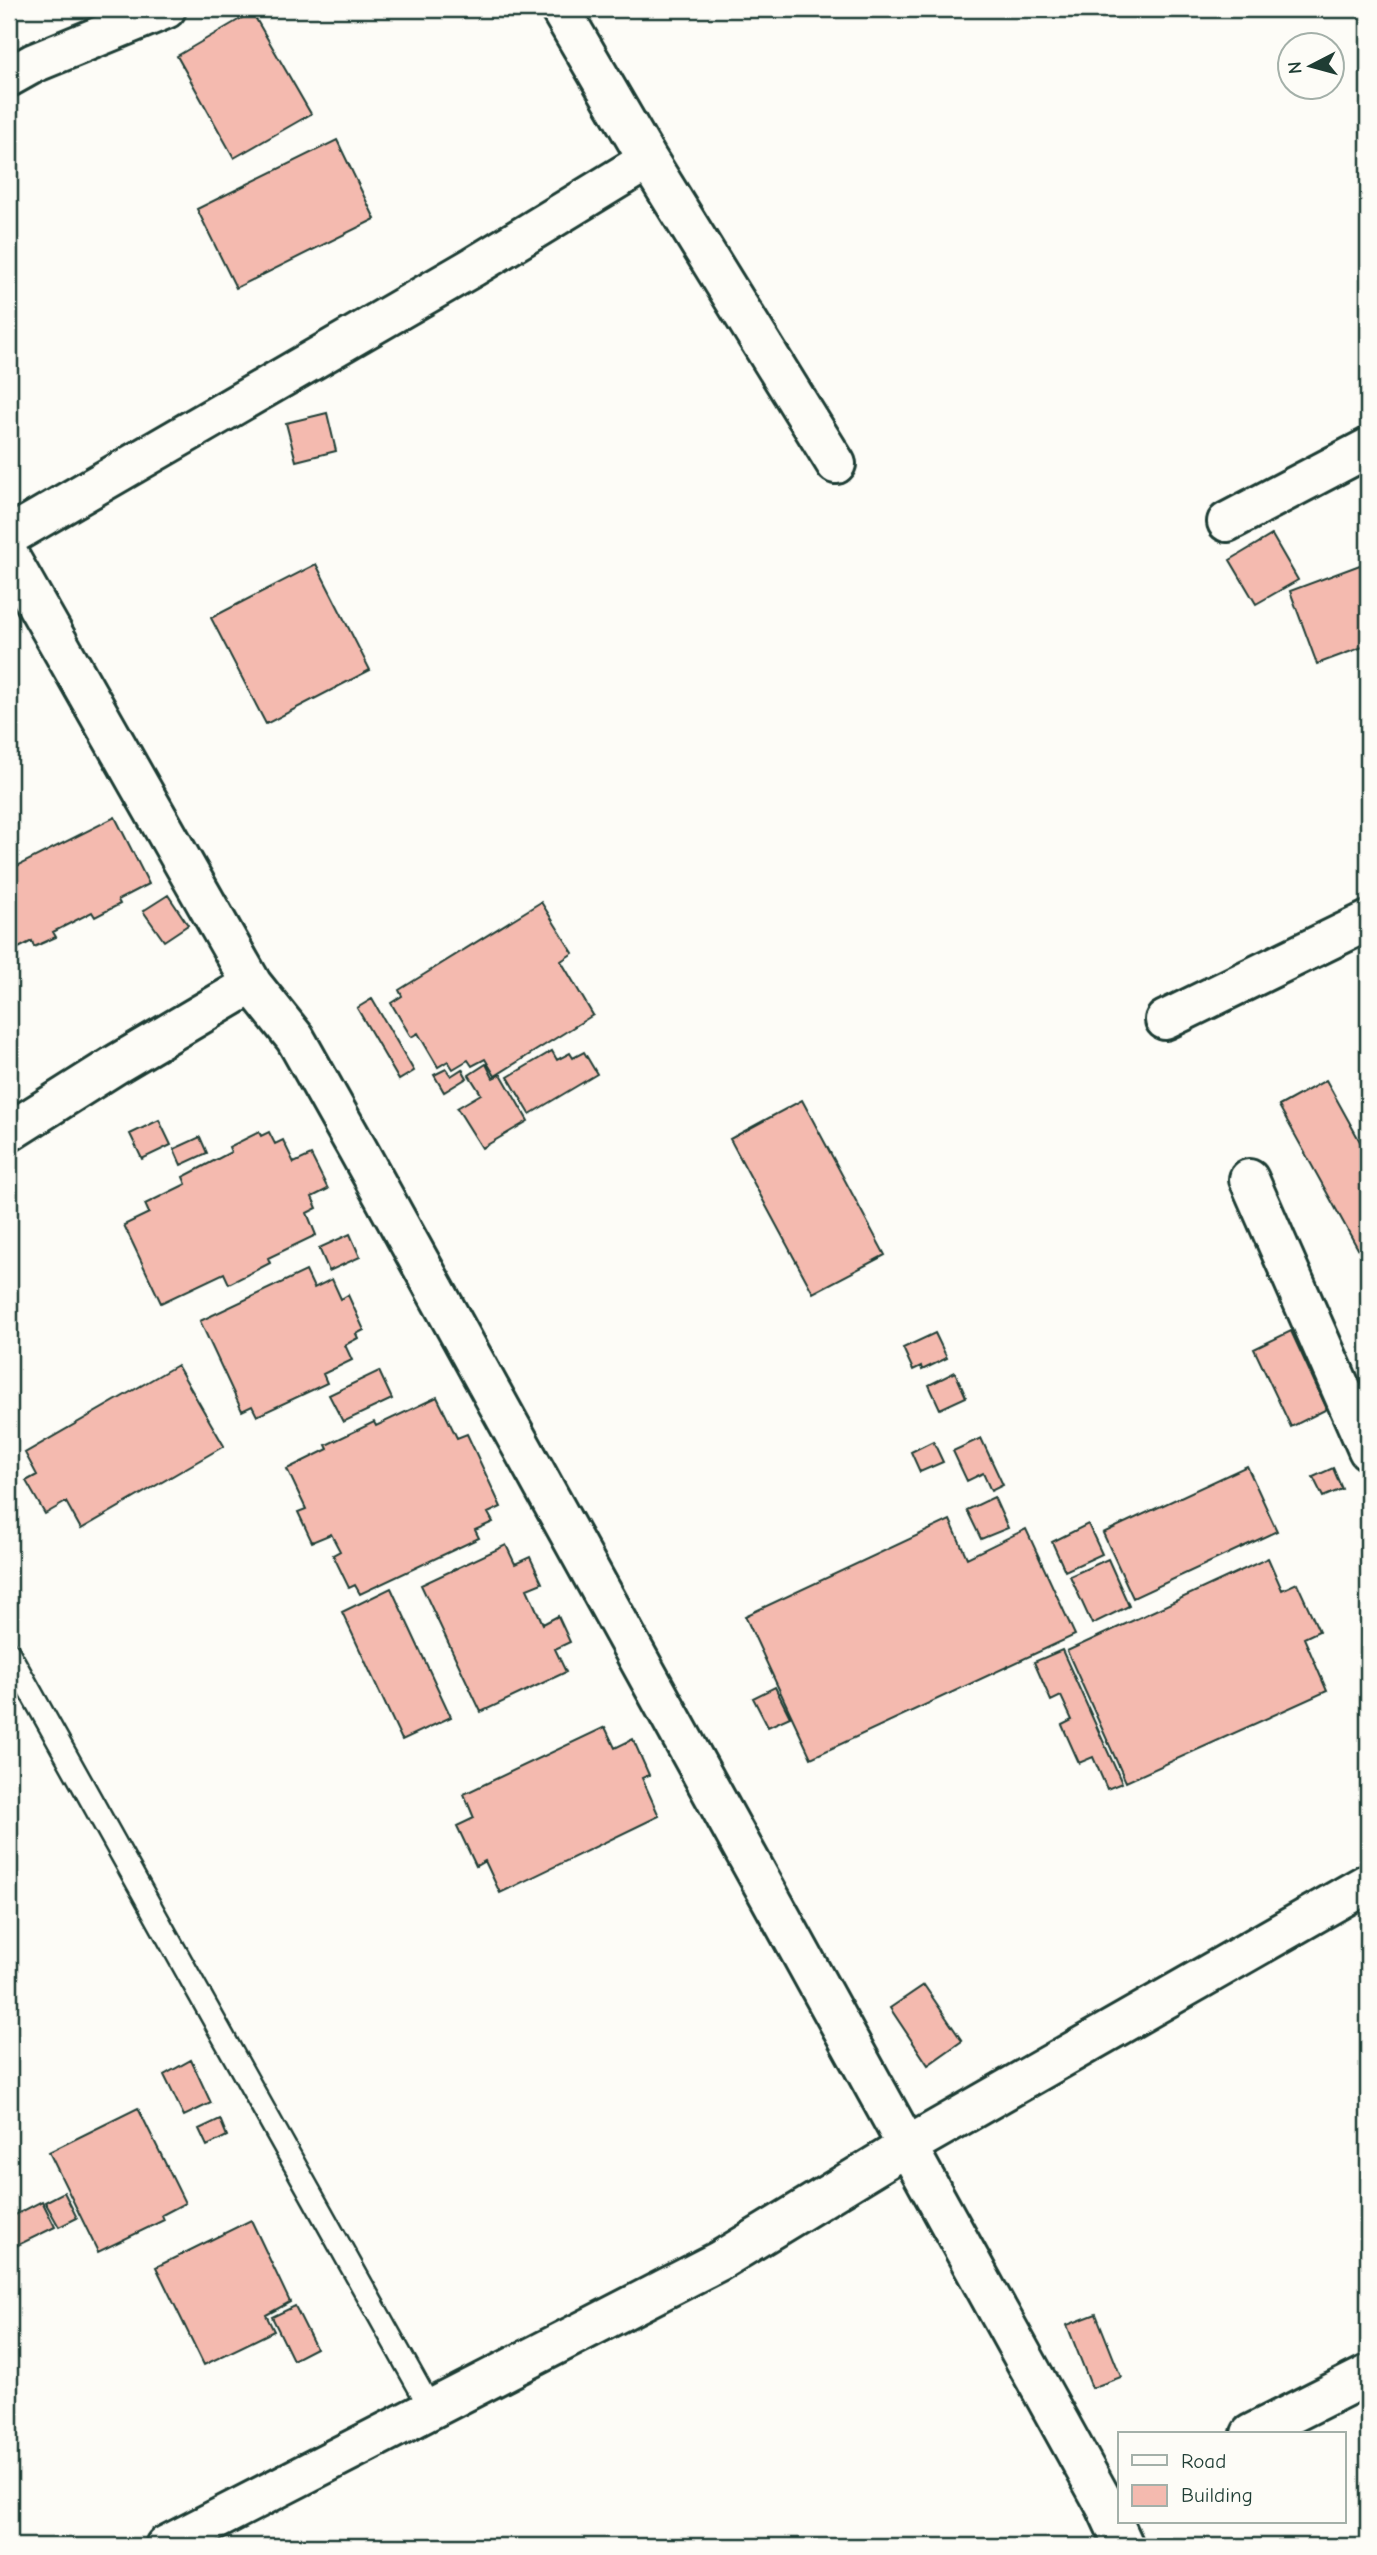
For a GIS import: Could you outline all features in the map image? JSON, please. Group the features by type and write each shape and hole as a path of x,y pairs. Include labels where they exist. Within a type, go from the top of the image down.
{"street":[{"path":"9,76 34,63 166,9"},
{"path":"560,9 648,160 836,464"},
{"path":"9,536 473,267 648,160"},
{"path":"1227,522 1368,448"},
{"path":"9,556 252,984 295,1038 906,2147 1113,2504 1118,2523"},
{"path":"1166,1020 1368,920"},
{"path":"9,1132 252,984"},
{"path":"1250,1179 1368,1450"},
{"path":"164,2546 719,2261 906,2147 1368,1884"},
{"path":"1255,2432 1368,2375"},
{"path":"1118,2524 1124,2546"}],"lane":[{"path":"9,1653 431,2409"}],"building":[{"path":"252,12 311,114 234,158 177,56"},
{"path":"337,140 375,219 236,288 197,209"},
{"path":"327,413 336,451 296,461 286,423"},
{"path":"1272,535 1298,580 1256,604 1230,560"},
{"path":"1368,562 1368,645 1317,664 1290,591"},
{"path":"316,564 370,670 266,724 211,618"},
{"path":"115,817 149,884 118,900 120,904 95,917 92,912 53,932 56,937 34,947 32,941 9,953 9,870"},
{"path":"168,895 188,925 164,941 143,911"},
{"path":"541,902 573,953 561,961 593,1015 495,1076 485,1059 472,1066 468,1060 453,1069 448,1061 438,1067 418,1033 411,1037 391,1003 402,996 399,990"},
{"path":"372,999 414,1071 399,1080 357,1008"},
{"path":"552,1051 557,1060 570,1053 573,1058 584,1052 597,1074 530,1114 508,1077"},
{"path":"486,1064 493,1078 501,1074 528,1121 482,1148 457,1108 481,1094 469,1075"},
{"path":"446,1069 451,1076 462,1069 467,1078 444,1092 434,1075"},
{"path":"1326,1080 1368,1156 1368,1267 1279,1106"},
{"path":"802,1100 885,1255 813,1293 730,1139"},
{"path":"159,1120 171,1145 142,1159 130,1134"},
{"path":"259,1132 261,1136 269,1132 275,1144 283,1140 294,1163 311,1155 328,1189 312,1197 317,1208 307,1213 316,1235 268,1258 270,1263 229,1284 224,1273 161,1303 124,1225 149,1213 145,1204 186,1184 183,1177 231,1152 229,1147"},
{"path":"200,1137 207,1153 181,1165 174,1149"},
{"path":"350,1234 360,1257 329,1271 319,1248"},
{"path":"306,1271 314,1288 332,1279 341,1299 348,1295 364,1330 356,1334 358,1338 345,1345 352,1360 323,1374 327,1383 257,1416 252,1406 242,1411 200,1321"},
{"path":"1291,1331 1327,1409 1291,1427 1254,1349"},
{"path":"935,1333 947,1358 922,1370 921,1366 913,1370 903,1348"},
{"path":"177,1365 224,1446 81,1529 66,1502 45,1514 26,1481 37,1475 25,1453"},
{"path":"379,1371 392,1399 343,1422 329,1395"},
{"path":"955,1372 966,1397 940,1409 929,1385"},
{"path":"437,1397 457,1438 467,1434 501,1507 488,1513 493,1522 475,1530 479,1538 360,1594 355,1585 349,1588 333,1555 340,1551 331,1534 312,1542 298,1512 306,1509 287,1469 328,1449 326,1445 374,1422 376,1426"},
{"path":"981,1438 1003,1485 991,1491 983,1473 967,1481 953,1451"},
{"path":"933,1441 943,1462 920,1472 911,1452"},
{"path":"1247,1466 1277,1531 1133,1598 1103,1533"},
{"path":"1333,1468 1342,1489 1323,1497 1313,1477"},
{"path":"994,1497 1008,1528 981,1539 967,1510"},
{"path":"950,1520 967,1558 1026,1529 1075,1635 811,1758 745,1616"},
{"path":"1088,1524 1102,1554 1065,1571 1052,1542"},
{"path":"506,1545 515,1564 530,1557 542,1583 527,1589 543,1624 558,1616 570,1642 555,1649 566,1672 481,1712 421,1585"},
{"path":"1268,1558 1282,1590 1297,1583 1319,1631 1304,1638 1327,1691 1126,1782 1067,1651"},
{"path":"1108,1559 1129,1606 1092,1624 1070,1576"},
{"path":"391,1588 451,1717 402,1740 342,1612"},
{"path":"1062,1650 1122,1783 1107,1789 1093,1757 1079,1763 1062,1725 1072,1720 1061,1696 1051,1701 1034,1662"},
{"path":"775,1687 790,1717 768,1727 753,1698"},
{"path":"605,1727 615,1748 633,1739 649,1775 642,1778 659,1816 500,1893 485,1861 476,1866 457,1826 474,1818 464,1794"},
{"path":"924,1985 962,2041 928,2065 890,2008"},
{"path":"191,2060 211,2103 184,2116 164,2075"},
{"path":"138,2108 185,2203 162,2215 164,2220 98,2252 49,2152"},
{"path":"220,2119 227,2136 207,2146 199,2129"},
{"path":"64,2192 77,2218 59,2227 45,2202"},
{"path":"42,2201 55,2227 12,2248 9,2242 9,2218"},
{"path":"251,2220 290,2302 266,2315 274,2331 204,2365 156,2267"},
{"path":"295,2306 316,2348 293,2360 272,2317"},
{"path":"1096,2314 1121,2377 1092,2388 1067,2325"}]}
